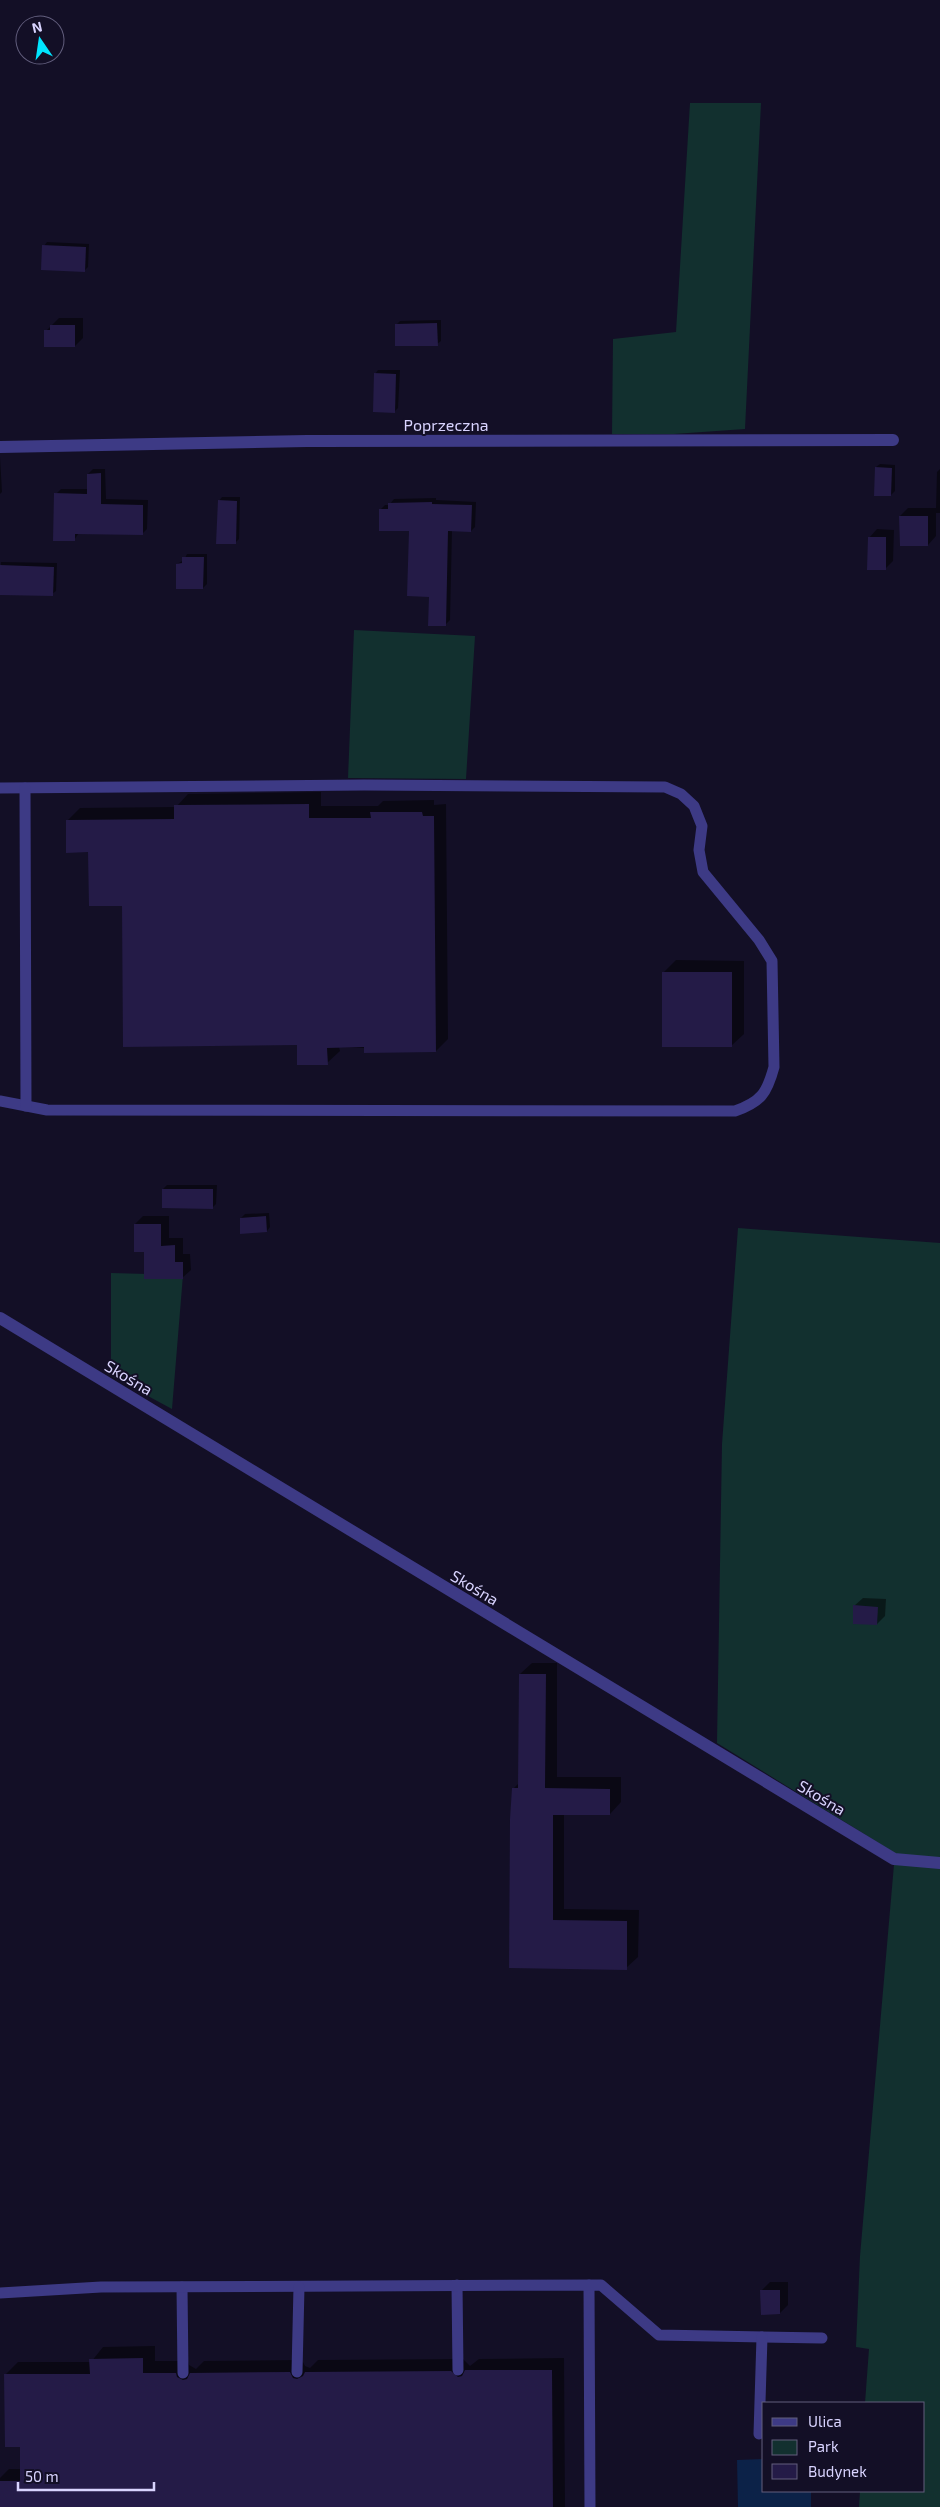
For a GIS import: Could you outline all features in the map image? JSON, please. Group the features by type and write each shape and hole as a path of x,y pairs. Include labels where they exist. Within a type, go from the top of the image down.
{"street":[{"name":"Poprzeczna","path":"0,447 307,441 893,440"},
{"name":"Skośna","path":"0,1318 894,1859 940,1863"}],"lane":[{"path":"0,788 364,785 666,787 681,794 694,806 702,826 699,850 703,872 759,940 772,961 774,1067 770,1082 763,1095 752,1105 735,1111 114,1111 47,1110 0,1101"},
{"path":"25,788 26,1106"},
{"path":"589,2285 590,2507"},
{"path":"0,2293 100,2287 601,2285 659,2335 822,2338"},
{"path":"297,2372 299,2286"},
{"path":"457,2286 458,2370"},
{"path":"182,2287 183,2373"},
{"path":"759,2434 762,2337"}],"green space":[{"path":"690,103 761,103 745,429 674,434 612,434 613,339 676,332"},
{"path":"354,630 475,636 466,779 348,778"},
{"path":"738,1228 940,1243 940,2507 859,2507 860,2492 925,2492 925,2402 865,2402 869,2349 856,2347 860,2256 895,1853 717,1743 722,1444"},
{"path":"111,1273 183,1275 172,1409 111,1376"}],"water":[{"path":"762,2459 762,2492 811,2492 811,2507 738,2507 737,2460"}],"building":[{"path":"42,245 86,247 85,272 41,270"},
{"path":"437,323 438,346 395,346 395,324"},
{"path":"50,325 75,325 75,347 44,347 44,330 50,330"},
{"path":"374,373 396,374 395,413 373,412"},
{"path":"875,467 892,468 891,496 874,496"},
{"path":"101,473 101,504 143,505 143,535 75,534 75,541 53,541 54,493 87,494 87,474"},
{"path":"218,500 237,501 236,544 216,544"},
{"path":"432,502 432,504 472,505 471,532 448,531 446,626 428,626 429,597 407,596 409,531 379,531 379,509 388,509 388,503"},
{"path":"899,516 928,516 928,546 900,546"},
{"path":"868,537 886,537 886,570 867,570"},
{"path":"182,557 204,557 203,589 176,589 176,564 182,563"},
{"path":"0,565 54,567 53,596 0,595"},
{"path":"309,804 309,818 371,818 370,812 422,812 423,816 434,816 436,1052 364,1053 364,1047 327,1048 328,1065 297,1065 297,1045 123,1047 122,906 89,906 88,852 66,853 66,820 174,819 174,805"},
{"path":"662,972 732,972 732,1047 662,1047"},
{"path":"162,1189 213,1189 213,1209 162,1208"},
{"path":"266,1216 267,1232 240,1234 240,1218"},
{"path":"134,1224 161,1224 161,1246 175,1245 175,1262 183,1262 183,1279 144,1279 144,1252 134,1252"},
{"path":"853,1605 878,1607 877,1625 853,1624"},
{"path":"519,1674 546,1674 545,1788 610,1789 610,1815 553,1815 553,1920 627,1921 627,1970 509,1968 510,1819 512,1788 518,1788"},
{"path":"760,2290 780,2290 780,2314 761,2315"},
{"path":"143,2358 143,2373 176,2373 177,2377 183,2380 187,2379 190,2373 290,2372 293,2378 297,2379 303,2376 305,2372 451,2371 458,2377 462,2376 465,2370 552,2370 553,2507 0,2507 0,2481 20,2481 20,2447 5,2447 4,2374 90,2374 89,2359"}]}
